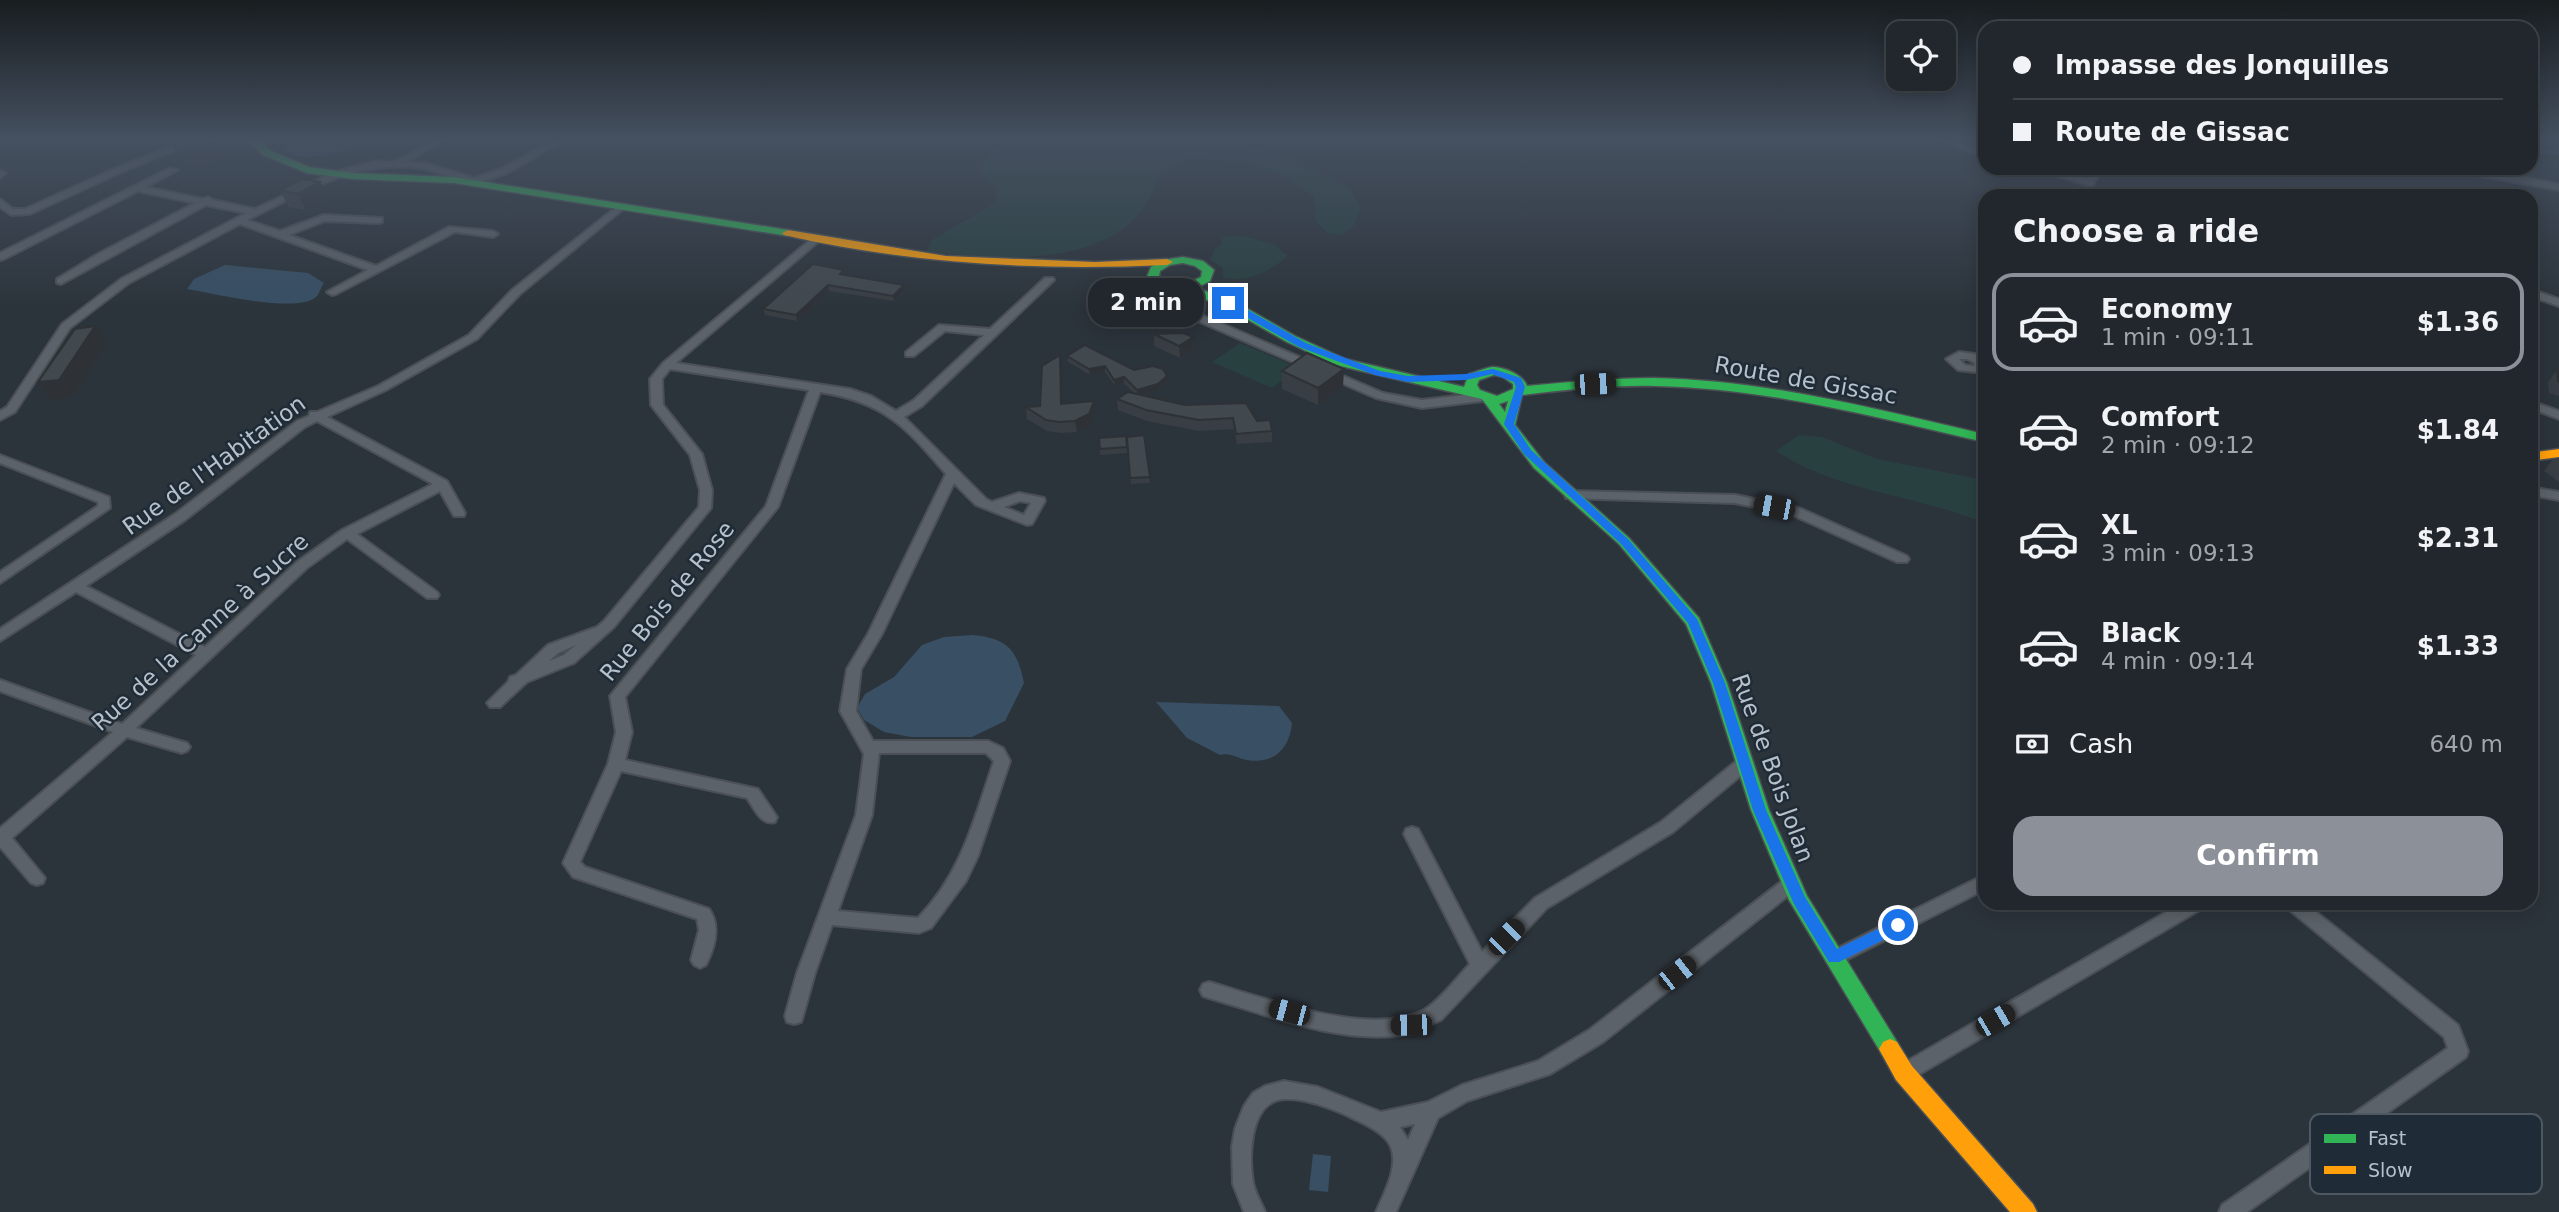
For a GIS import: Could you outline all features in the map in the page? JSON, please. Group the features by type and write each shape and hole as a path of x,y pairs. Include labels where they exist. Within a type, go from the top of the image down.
{"main road":[{"path":"555,195 815,239 974,262 1095,265 1183,260 1199,263 1208,270 1206,279"},
{"path":"1158,283 1153,277 1155,269 1167,262"},
{"path":"1095,265 1144,274 1158,283 1228,303 1324,355 1378,373 1482,396"},
{"path":"1183,288 1206,279"},
{"path":"1206,279 1228,303"},
{"name":"Route de Gissac","path":"1479,374 1493,371 1576,384"},
{"path":"1408,379 1479,374"},
{"path":"1479,374 1470,385 1482,396"},
{"path":"1507,374 1520,383 1509,424"},
{"name":"Route de Gissac","path":"1482,396 1576,384 1675,383 1772,393 1978,437"},
{"name":"Rue de Bois Jolan","path":"1482,396 1509,424 1528,452 1571,495 1625,541 1693,622 1719,683 1760,810 1792,883 1834,958 1904,1073 2025,1212"},
{"path":"2538,456 2559,453"}],"street":[{"path":"0,202 11,212 27,212 65,195"},
{"path":"0,257 120,195"},
{"path":"174,195 257,212"},
{"path":"0,416 11,409 71,328 142,270 294,195"},
{"path":"61,281 102,256 208,200"},
{"name":"Rue de l'Habitation","path":"0,636 180,517 314,415 383,388 472,337 516,292 620,206"},
{"path":"280,235 324,218 379,220"},
{"path":"239,220 377,270"},
{"path":"331,292 453,229 493,234"},
{"path":"495,703 515,681 569,659 609,625 705,508 706,490 696,454 657,405 656,379 667,365 815,239"},
{"path":"898,415 918,403 1049,281"},
{"path":"1158,283 1150,297 1380,396 1431,404 1482,396"},
{"path":"2538,295 2559,303"},
{"path":"910,354 943,327 993,333"},
{"path":"667,365 872,399 898,415 952,474 981,502 992,506"},
{"name":"Rue Bois de Rose","path":"700,960 708,933 707,919 703,914 579,872 571,863 616,764 624,732 617,696 772,507 816,388"},
{"path":"2538,407 2559,415"},
{"path":"314,415 443,484 459,513"},
{"path":"0,459 104,500 104,508 0,578"},
{"path":"794,1016 806,973 864,816 872,754 848,711 854,669 952,474"},
{"name":"Rue de la Canne à Sucre","path":"2,836 125,730 302,565 347,533 443,484"},
{"path":"2538,492 2559,496"},
{"path":"1571,495 1735,499 1794,511 1902,559"},
{"path":"347,533 432,595"},
{"path":"77,587 207,654"},
{"path":"0,685 125,730 182,747"},
{"path":"827,917 919,926 925,923 960,876 970,856 1002,761 997,752 988,747 868,747"},
{"path":"1209,990 1316,1019 1371,1026 1411,1025 1434,1014 1541,903 1667,827 1745,763"},
{"path":"616,764 752,793 769,817"},
{"path":"1412,834 1480,965"},
{"path":"2,836 37,878"},
{"path":"1380,1122 1431,1111 1462,1094 1543,1068 1596,1036 1792,883"},
{"path":"1834,958 1978,886"},
{"path":"1904,1073 2185,910"},
{"path":"2302,910 2451,1031 2459,1051 2369,1114"},
{"path":"1255,1212 1242,1186 1239,1164 1243,1138 1257,1103 1265,1095 1291,1091 1367,1113 1380,1122 1399,1143 1402,1154 1400,1177"},
{"path":"1387,1212 1431,1111"},
{"path":"2230,1212 2310,1156"}],"green space":[{"path":"996,195 1150,195 1144,207 1122,229 1094,244 1062,253 992,257 927,251 932,240 995,203"},
{"path":"1311,195 1353,195 1361,209 1352,228 1341,235 1328,233 1315,221 1314,197"},
{"path":"1238,235 1273,244 1288,256 1273,267 1250,277 1223,278 1223,268 1210,260 1215,249 1222,244 1221,238"},
{"path":"1240,343 1299,368 1272,388 1212,362"},
{"path":"1799,435 1822,437 1877,459 1978,479 1978,521 1825,476 1776,451"}],"water":[{"path":"225,265 308,273 324,283 316,297 306,302 291,303 254,301 187,289 194,279"},
{"path":"972,635 1002,643 1018,662 1024,683 1005,721 972,737 911,737 884,732 864,720 857,708 865,694 894,677 922,645 944,637"},
{"path":"1156,702 1279,706 1292,723 1291,732 1279,753 1265,760 1220,755 1187,738"},
{"path":"1313,1154 1331,1156 1328,1192 1309,1190"}],"building":[{"path":"813,264 844,270 840,274 904,285 893,296 828,285 796,315 763,309"},
{"path":"95,326 59,380 38,382 75,329"},
{"path":"1183,333 1193,337 1179,346 1154,334"},
{"path":"1085,345 1134,370 1153,366 1163,369 1167,376 1158,384 1137,390 1124,377 1114,380 1105,366 1089,369 1067,356"},
{"path":"1307,353 1344,369 1318,388 1282,371"},
{"path":"1060,355 1061,404 1094,401 1089,414 1075,421 1046,420 1026,407 1040,406 1042,366"},
{"path":"1128,392 1185,405 1246,403 1257,421 1270,420 1272,431 1236,434 1233,418 1199,420 1146,410 1117,399"},
{"path":"1144,435 1150,477 1130,478 1127,437"},
{"path":"1126,436 1127,447 1100,449 1099,438"}],"traffic: fast":[{"path":"546,195 788,233"},
{"path":"1183,260 1199,263 1208,270 1206,279 1179,288 1166,285 1153,277 1155,269 1167,262 1183,260"},
{"path":"1183,288 1228,303 1291,339 1341,362 1475,393"},
{"path":"1493,371 1507,374 1520,383 1520,391 1498,400 1475,393 1470,385 1474,377 1493,371"},
{"path":"1520,391 1636,382 1713,386 1830,404 1978,437"},
{"path":"1509,424 1516,395"},
{"path":"1488,399 1539,465 1624,541 1693,622 1719,683 1760,810 1799,900 1890,1049"}],"traffic: slow":[{"path":"788,233 946,259 1095,265 1167,262"},
{"path":"2538,456 2559,453"},
{"path":"1890,1049 1904,1073 2025,1212"}],"route":[{"path":"1228,303 1280,334 1324,355 1378,373 1408,379 1466,377 1493,371 1513,376 1521,387 1516,395 1509,424 1528,452 1571,495 1625,541 1693,622 1719,683 1760,810 1799,900 1834,958 1898,925"}]}
